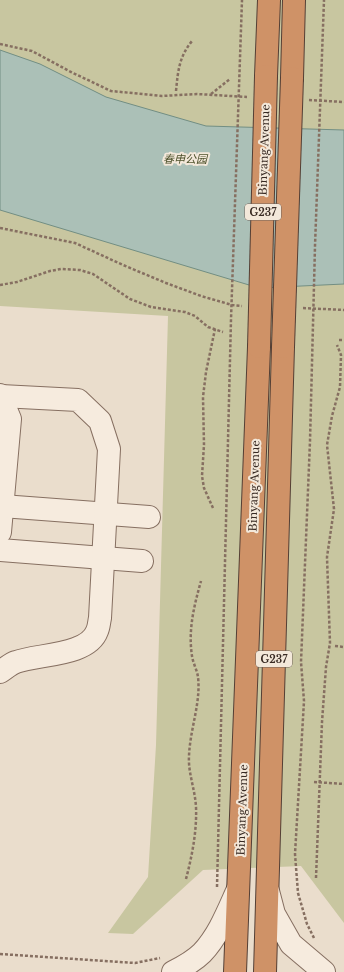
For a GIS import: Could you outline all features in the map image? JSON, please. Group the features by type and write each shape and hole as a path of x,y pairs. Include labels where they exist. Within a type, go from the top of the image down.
{"highway":[{"name":"Binyang Avenue","path":"235,972 259,347 269,0"},
{"name":"G237","path":"264,972 294,0"}],"street":[{"path":"0,532 10,419 0,395 78,400 100,421 109,450 100,618 97,632 85,646 60,654 34,657 14,662 0,672"},
{"path":"2,506 148,517"},
{"path":"0,550 142,562"},
{"path":"267,885 274,914 291,944 324,972"},
{"path":"170,964 187,964 201,954 220,929 239,888"}],"path":[{"path":"217,894 231,319 242,0"},
{"path":"315,940 307,924 298,893 295,854 304,700 301,662 310,441 315,238 324,0"},
{"path":"176,91 178,67 186,49 192,41"},
{"path":"0,44 32,51 111,91 162,96 197,94 250,97"},
{"path":"211,95 230,79"},
{"path":"305,100 344,102"},
{"path":"0,228 75,243 123,266 200,296 232,305 247,306"},
{"path":"0,285 17,282 50,271 61,269 80,270 94,274 130,300 151,307 185,312 196,316 208,327 223,332"},
{"path":"298,308 344,310"},
{"path":"213,508 204,488 202,476 204,444 203,397 206,372 215,329"},
{"path":"339,340 344,340"},
{"path":"316,878 319,783 326,667 330,643 327,557 334,509 327,445 332,416 340,387 341,355 337,345"},
{"path":"186,879 194,841 196,808 195,794 190,774 189,755 196,711 198,676 192,657 190,637 193,614 201,581"},
{"path":"335,646 344,647"},
{"path":"314,782 344,784"},
{"path":"0,954 170,964"}],"green space":[{"name":"春申公园","path":"0,0 344,0 344,923 301,866 203,870 133,934 108,933 148,877 156,745 168,316 0,306"}],"shaded area":[{"path":"0,50 40,64 106,97 206,126 344,130 344,284 259,288 0,210"}]}
